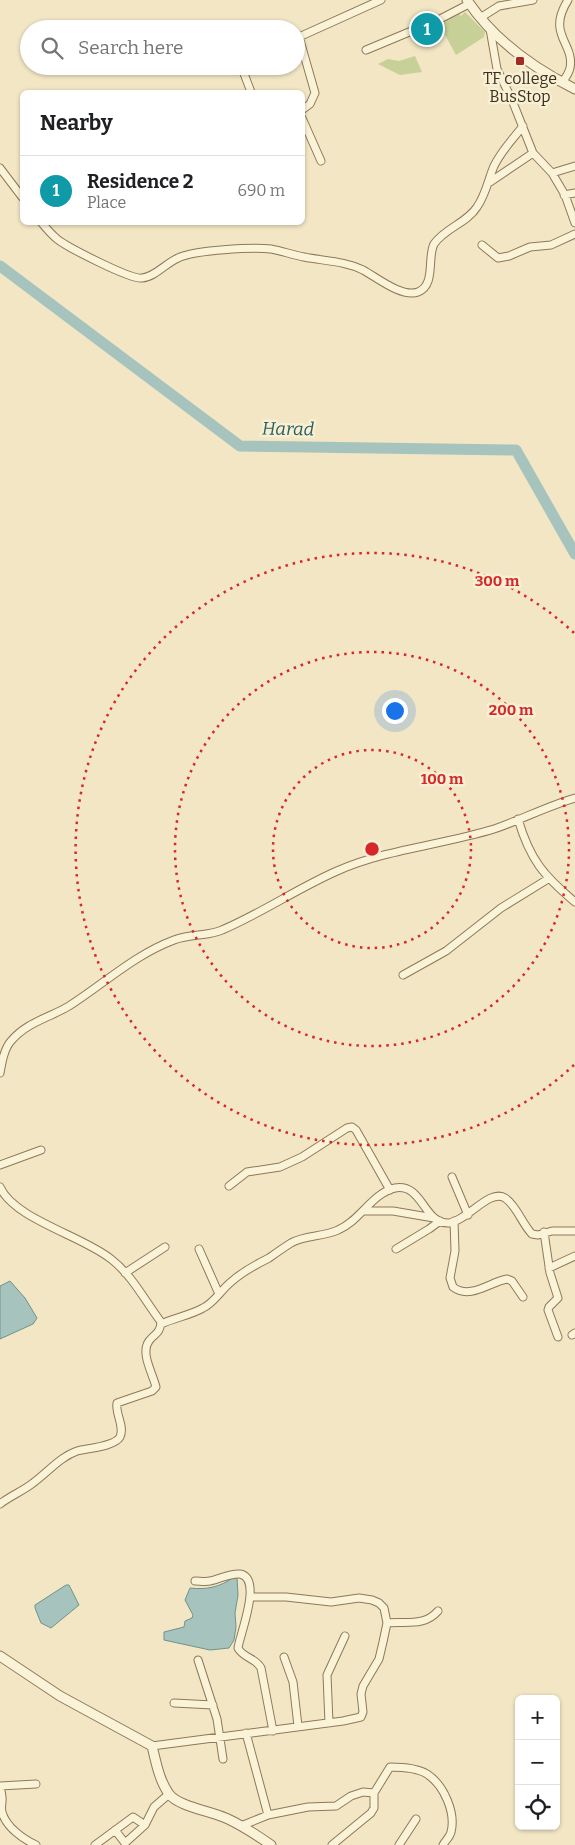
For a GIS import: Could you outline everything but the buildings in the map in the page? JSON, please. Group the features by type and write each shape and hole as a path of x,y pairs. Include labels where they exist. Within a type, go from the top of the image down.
{"street":[{"path":"305,33 381,0"},
{"path":"480,18 499,6 533,0"},
{"path":"562,82 570,68 569,56 560,34 561,11 568,0"},
{"path":"366,50 438,20 468,2 490,30 535,66 562,82 574,86"},
{"path":"490,30 497,69 533,153 552,173 564,195 575,223"},
{"path":"305,59 314,93 310,104 305,108"},
{"path":"245,75 249,90"},
{"path":"305,124 322,161"},
{"path":"44,225 55,238 85,256 137,278 149,276 187,254 225,250 269,249 348,264 400,291 418,292 427,281 430,272 431,251 434,245 446,232 467,218 477,208 490,182 494,166 500,154 523,126"},
{"path":"490,182 533,153"},
{"path":"552,173 575,166"},
{"path":"0,168 20,194"},
{"path":"564,195 575,193"},
{"path":"482,245 498,258 509,256 530,247 551,245 575,234"},
{"path":"0,1072 3,1057 9,1043 28,1025 67,1007 148,951 177,939 220,931 329,875 364,860 394,851 432,845 494,828 556,803 575,798"},
{"path":"518,819 533,857 548,879 575,902"},
{"path":"402,975 446,951 495,912 548,879"},
{"path":"229,1186 247,1172 280,1167 314,1150 347,1128 352,1128 356,1130 390,1190"},
{"path":"0,1165 40,1150"},
{"path":"452,1177 468,1215"},
{"path":"0,1187 2,1196 23,1211 44,1224 91,1246 109,1257 125,1273 161,1324 160,1330 149,1340 145,1351 156,1386 152,1391 117,1403 116,1408 121,1429 120,1437 114,1442 67,1456 31,1485 0,1504"},
{"path":"161,1324 203,1309 240,1274 292,1242 338,1230 364,1211 380,1195 390,1190 409,1189 437,1220"},
{"path":"364,1211 393,1211 448,1223 468,1215 486,1200 501,1196 508,1201 532,1234 538,1235 552,1231 575,1231"},
{"path":"396,1249 429,1229 437,1220"},
{"path":"454,1221 456,1251 450,1278 453,1287 463,1292 471,1292 507,1279 512,1281 523,1297"},
{"path":"544,1232 549,1268 558,1298 548,1310 558,1337"},
{"path":"125,1273 166,1247"},
{"path":"199,1249 218,1294"},
{"path":"549,1268 575,1256"},
{"path":"195,1581 208,1582 240,1574 249,1580 251,1585 248,1612 238,1648 242,1654 257,1662 261,1668 272,1731"},
{"path":"0,1656 60,1696 152,1746 272,1731 361,1717 363,1712 361,1694 363,1686 379,1659 387,1623 384,1608 372,1600 359,1598 331,1602 286,1597 250,1597"},
{"path":"387,1623 422,1622 432,1618 438,1611"},
{"path":"329,1723 327,1675 345,1636"},
{"path":"284,1656 293,1682 298,1726"},
{"path":"198,1660 213,1705 221,1737 223,1759"},
{"path":"174,1703 213,1705"},
{"path":"246,1734 268,1815"},
{"path":"152,1746 159,1773 169,1794 178,1802 210,1811 242,1826 271,1845"},
{"path":"332,1845 371,1813 374,1808 374,1793 390,1767 402,1767 426,1774 438,1785 445,1796 452,1814 451,1834 443,1845"},
{"path":"0,1786 36,1784"},
{"path":"0,1789 4,1798 2,1813 6,1821 20,1835 36,1845"},
{"path":"242,1826 268,1815 308,1806 336,1806 351,1796 363,1792 374,1793"},
{"path":"115,1830 125,1844 145,1825 154,1807 169,1794"},
{"path":"95,1845 133,1817 145,1825"},
{"path":"399,1845 416,1819"}],"green space":[{"path":"458,12 461,16 465,12 485,32 484,37 456,55 439,24"},
{"path":"415,56 422,72 400,75 378,64 388,59 399,61"}],"water":[{"path":"10,1281 25,1298 37,1318 33,1324 0,1339 0,1286"},
{"path":"234,1577 237,1578 238,1595 235,1613 236,1627 234,1640 229,1648 210,1650 164,1640 164,1632 184,1627 185,1621 192,1618 193,1615 185,1600 190,1588 202,1589 213,1587"},
{"path":"66,1585 69,1585 79,1605 51,1628 41,1623 35,1605"}],"waterway":[{"name":"Harad","path":"0,266 240,446 516,450 575,554"}],"place":[{"name":"Residence 2","path":"427,29"},
{"name":"TF college BusStop","path":"520,61"}]}
